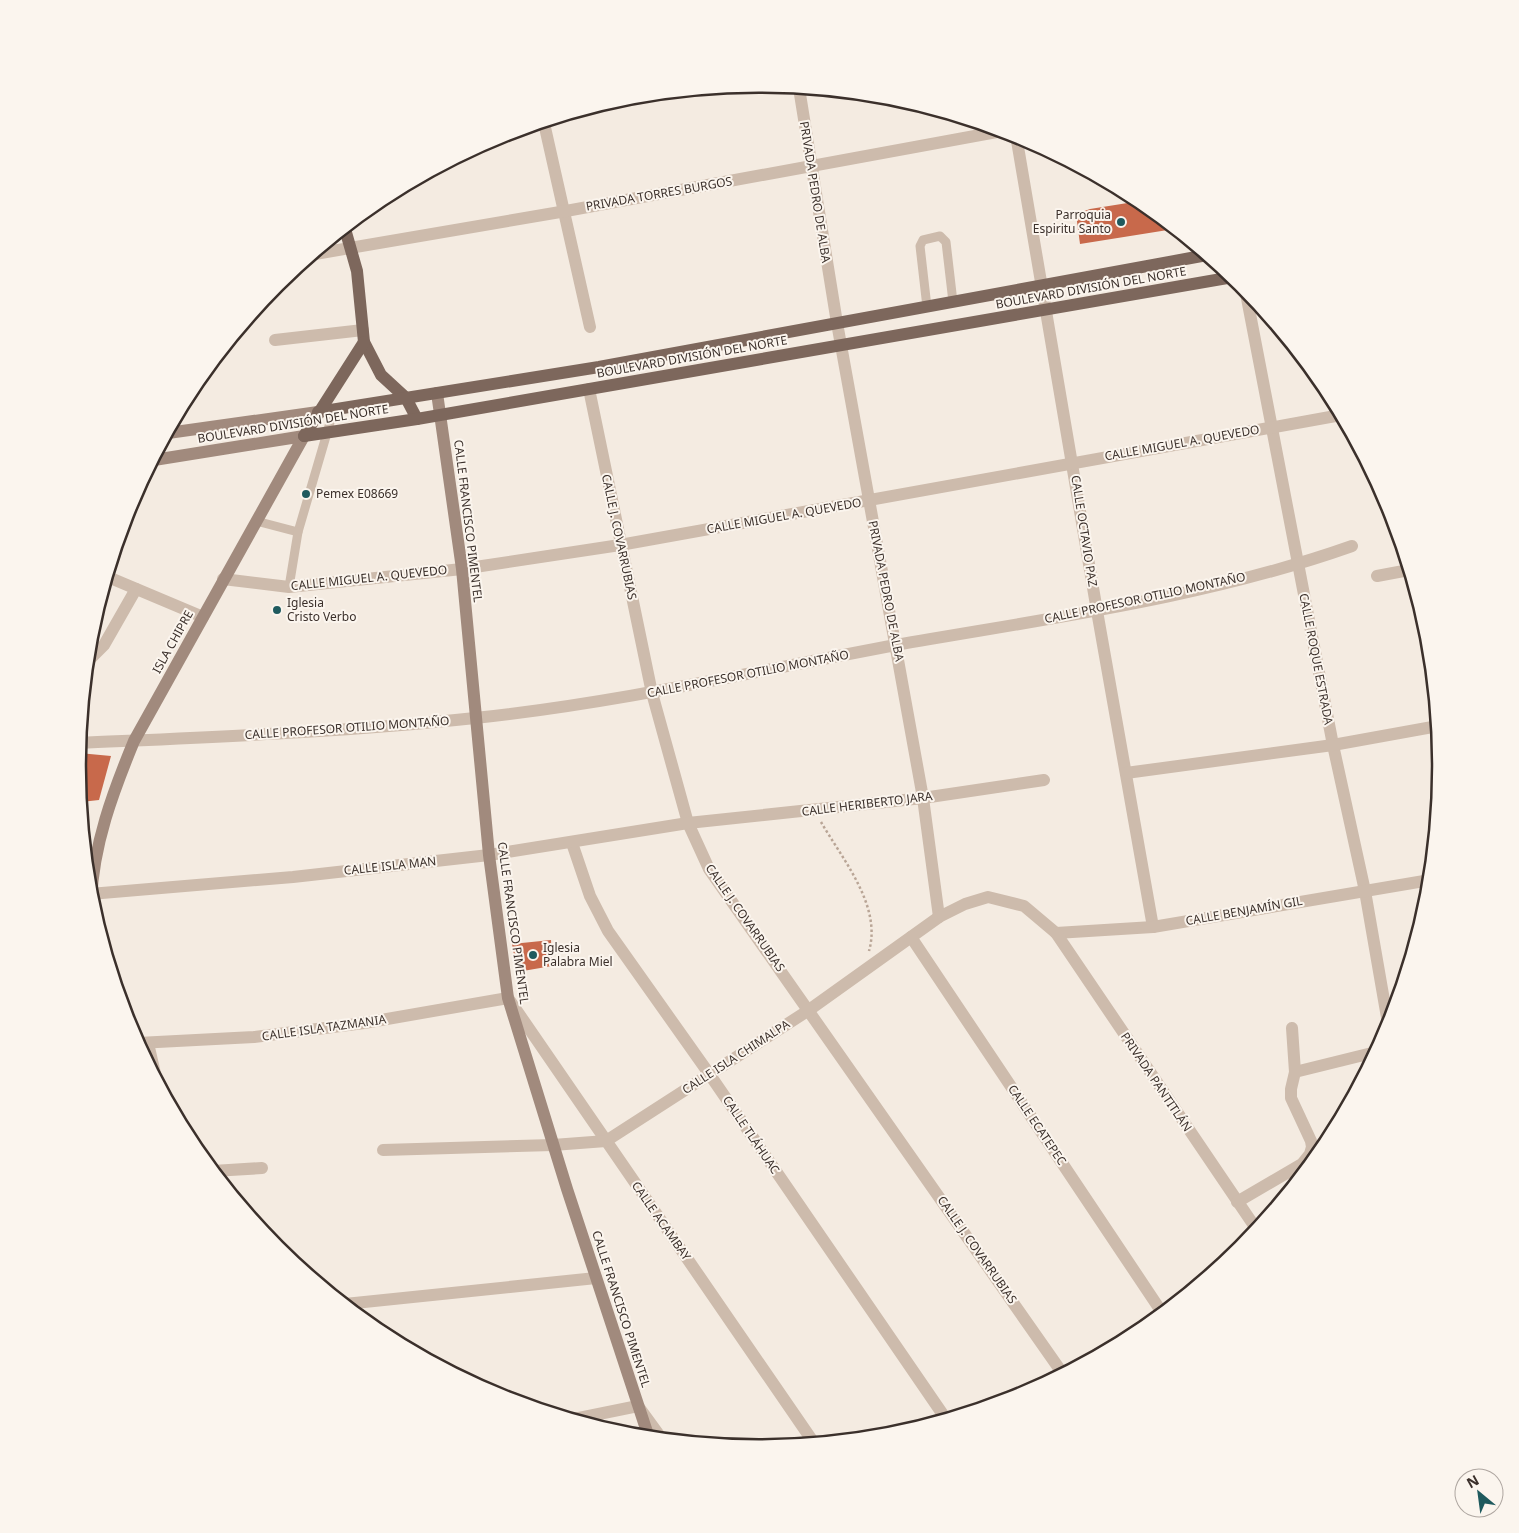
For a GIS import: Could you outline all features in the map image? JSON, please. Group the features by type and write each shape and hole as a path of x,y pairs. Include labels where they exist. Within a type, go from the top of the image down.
{"main road":[{"path":"346,235 351,248 361,297 364,336 381,375 406,398 417,419"},
{"name":"BOULEVARD DIVISIÓN DEL NORTE","path":"175,432 318,412 599,367 1199,256"},
{"name":"BOULEVARD DIVISIÓN DEL NORTE","path":"161,459 417,419 1224,279"},
{"path":"318,412 364,336"},
{"name":"CALLE FRANCISCO PIMENTEL","path":"437,393 462,569 489,855 508,998 553,1145 646,1430"},
{"name":"ISLA CHIPRE","path":"95,871 99,841 115,785 134,741 318,412"}],"street":[{"name":"PRIVADA PEDRO DE ALBA","path":"800,95 868,500 924,798 939,917"},
{"path":"546,128 566,211 590,327"},
{"name":"PRIVADA TORRES BURGOS","path":"326,252 566,211 988,134"},
{"name":"CALLE OCTAVIO PAZ","path":"1018,144 1097,611 1154,927"},
{"name":"CALLE ROQUE ESTRADA","path":"1248,303 1333,745 1365,891 1386,1013"},
{"path":"275,340 364,336"},
{"name":"CALLE J. COVARRUBIAS","path":"589,389 652,693 688,823 709,869 1059,1369"},
{"name":"CALLE MIGUEL A. QUEVEDO","path":"223,579 289,587 462,569 620,545 1334,416"},
{"name":"CALLE PROFESOR OTILIO MONTAÑO","path":"87,743 287,733 475,718 652,693 896,646 1097,611 1298,565 1352,546"},
{"path":"1378,576 1404,571"},
{"path":"113,579 203,617"},
{"path":"96,654 136,589"},
{"path":"1126,773 1333,745 1431,727"},
{"name":"CALLE HERIBERTO JARA","path":"688,823 924,798 1044,780"},
{"name":"CALLE ISLA MAN","path":"99,895 292,877 489,855 688,823"},
{"name":"CALLE TLÁHUAC","path":"572,843 590,896 608,931 710,1075 943,1414"},
{"name":"CALLE BENJAMÍN GIL","path":"1056,933 1154,927 1423,881"},
{"name":"CALLE ISLA CHIMALPA","path":"383,1150 553,1145 606,1141 809,1010 939,917 965,904 988,897 1024,906 1056,933"},
{"name":"PRIVADA PANTITLÁN","path":"1056,933 1253,1224"},
{"name":"CALLE ECATEPEC","path":"911,937 1159,1308"},
{"name":"CALLE ISLA TAZMANIA","path":"146,1043 264,1036 364,1023 508,998"},
{"name":"CALLE ACAMBAY","path":"508,998 810,1437"},
{"path":"1292,1028 1295,1072 1291,1089 1292,1098 1311,1141 1310,1154"},
{"path":"1295,1072 1368,1054"},
{"path":"1237,1202 1302,1164 1307,1157"},
{"path":"221,1171 262,1168"},
{"path":"353,1303 596,1278"},
{"path":"586,1417 638,1406 657,1432"}],"lane":[{"path":"927,307 920,246 923,240 935,236 940,236 946,242 953,302"},
{"path":"289,587 298,532 329,432 334,409"},
{"path":"256,520 298,532"}],"path":[{"path":"814,810 861,891 871,919 873,931 863,972"}],"building":[{"name":"Parroquia Espiritu Santo","path":"1128,203 1166,230 1080,244 1076,214 1090,209"},
{"path":"87,754 111,756 99,800 88,801"},
{"name":"Iglesia Palabra Miel","path":"551,940 552,966 517,972 512,944"}],"place":[{"name":"Parroquia Espiritu Santo","path":"1121,222"},
{"name":"Pemex E08669","path":"306,494"},
{"name":"Iglesia Cristo Verbo","path":"277,610"},
{"name":"Iglesia Palabra Miel","path":"533,955"}]}
